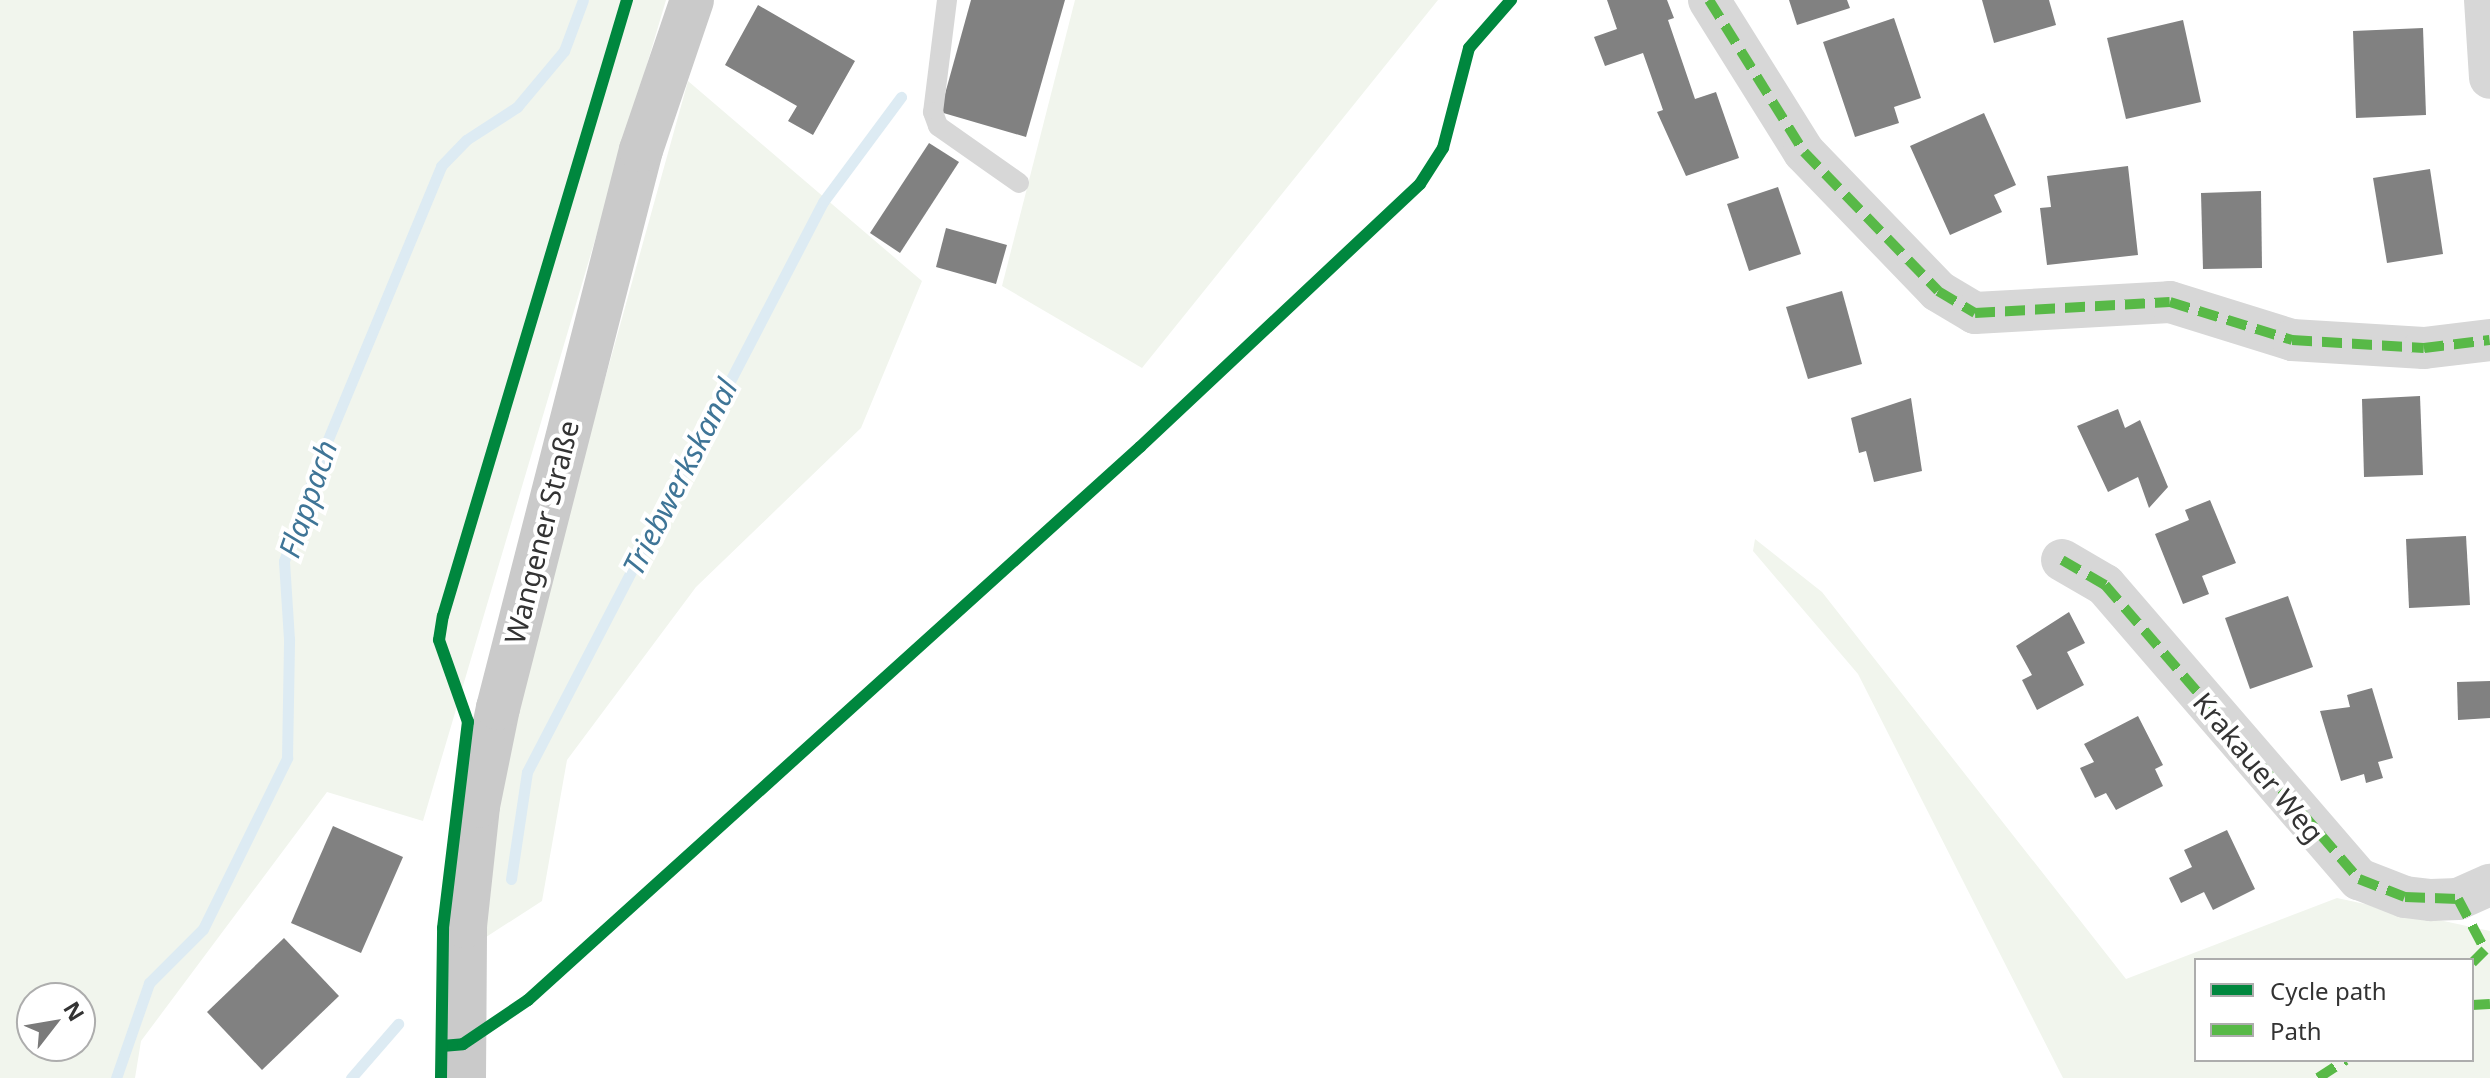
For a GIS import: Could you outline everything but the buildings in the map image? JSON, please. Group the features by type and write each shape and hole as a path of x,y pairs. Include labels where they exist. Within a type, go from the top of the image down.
{"main road":[{"name":"Wangener Straße","path":"464,1078 465,926 478,806 498,708 641,150 692,0"}],"street":[{"path":"1709,0 1804,152 1938,291 1975,313 2170,302 2292,340 2424,348 2490,340"},
{"path":"2485,0 2490,78"},
{"name":"Krakauer Weg","path":"2062,560 2105,585 2359,879 2405,897 2431,900 2458,899 2490,885"}],"lane":[{"path":"947,0 933,112 938,126 1019,183"}],"shaded area":[{"path":"0,0 666,0 423,821 327,792 141,1041 135,1078 0,1078"},
{"path":"1075,0 1438,0 1142,368 1002,286"},
{"path":"688,81 922,281 861,428 696,587 567,760 542,901 483,939 501,753"},
{"path":"1755,539 1822,592 2126,979 2337,898 2490,931 2490,1078 2063,1078 1858,674 1753,551"}],"waterway":[{"name":"Flappach","path":"116,1078 149,983 203,929 287,758 289,639 284,561 319,461 441,166 466,140 517,107 564,51 583,0"},
{"name":"Triebwerkskanal","path":"511,879 527,772 823,202 901,97"},
{"name":"Triebwerkskanal","path":"351,1078 398,1024"}],"marked path":[{"path":"1709,0 1804,152 1938,291 1975,313 2170,302 2292,340 2424,348 2490,340"},
{"path":"2062,560 2105,585 2359,879 2405,897 2458,899 2485,950 2474,961"},
{"path":"2474,1005 2490,1004"},
{"path":"2318,1078 2343,1062"}],"cycle path":[{"path":"441,1078 443,928 468,722 439,640 443,616 627,0"},
{"path":"442,1046 463,1044 528,1000 1140,447 1420,184 1443,148 1469,48 1511,0"}]}
